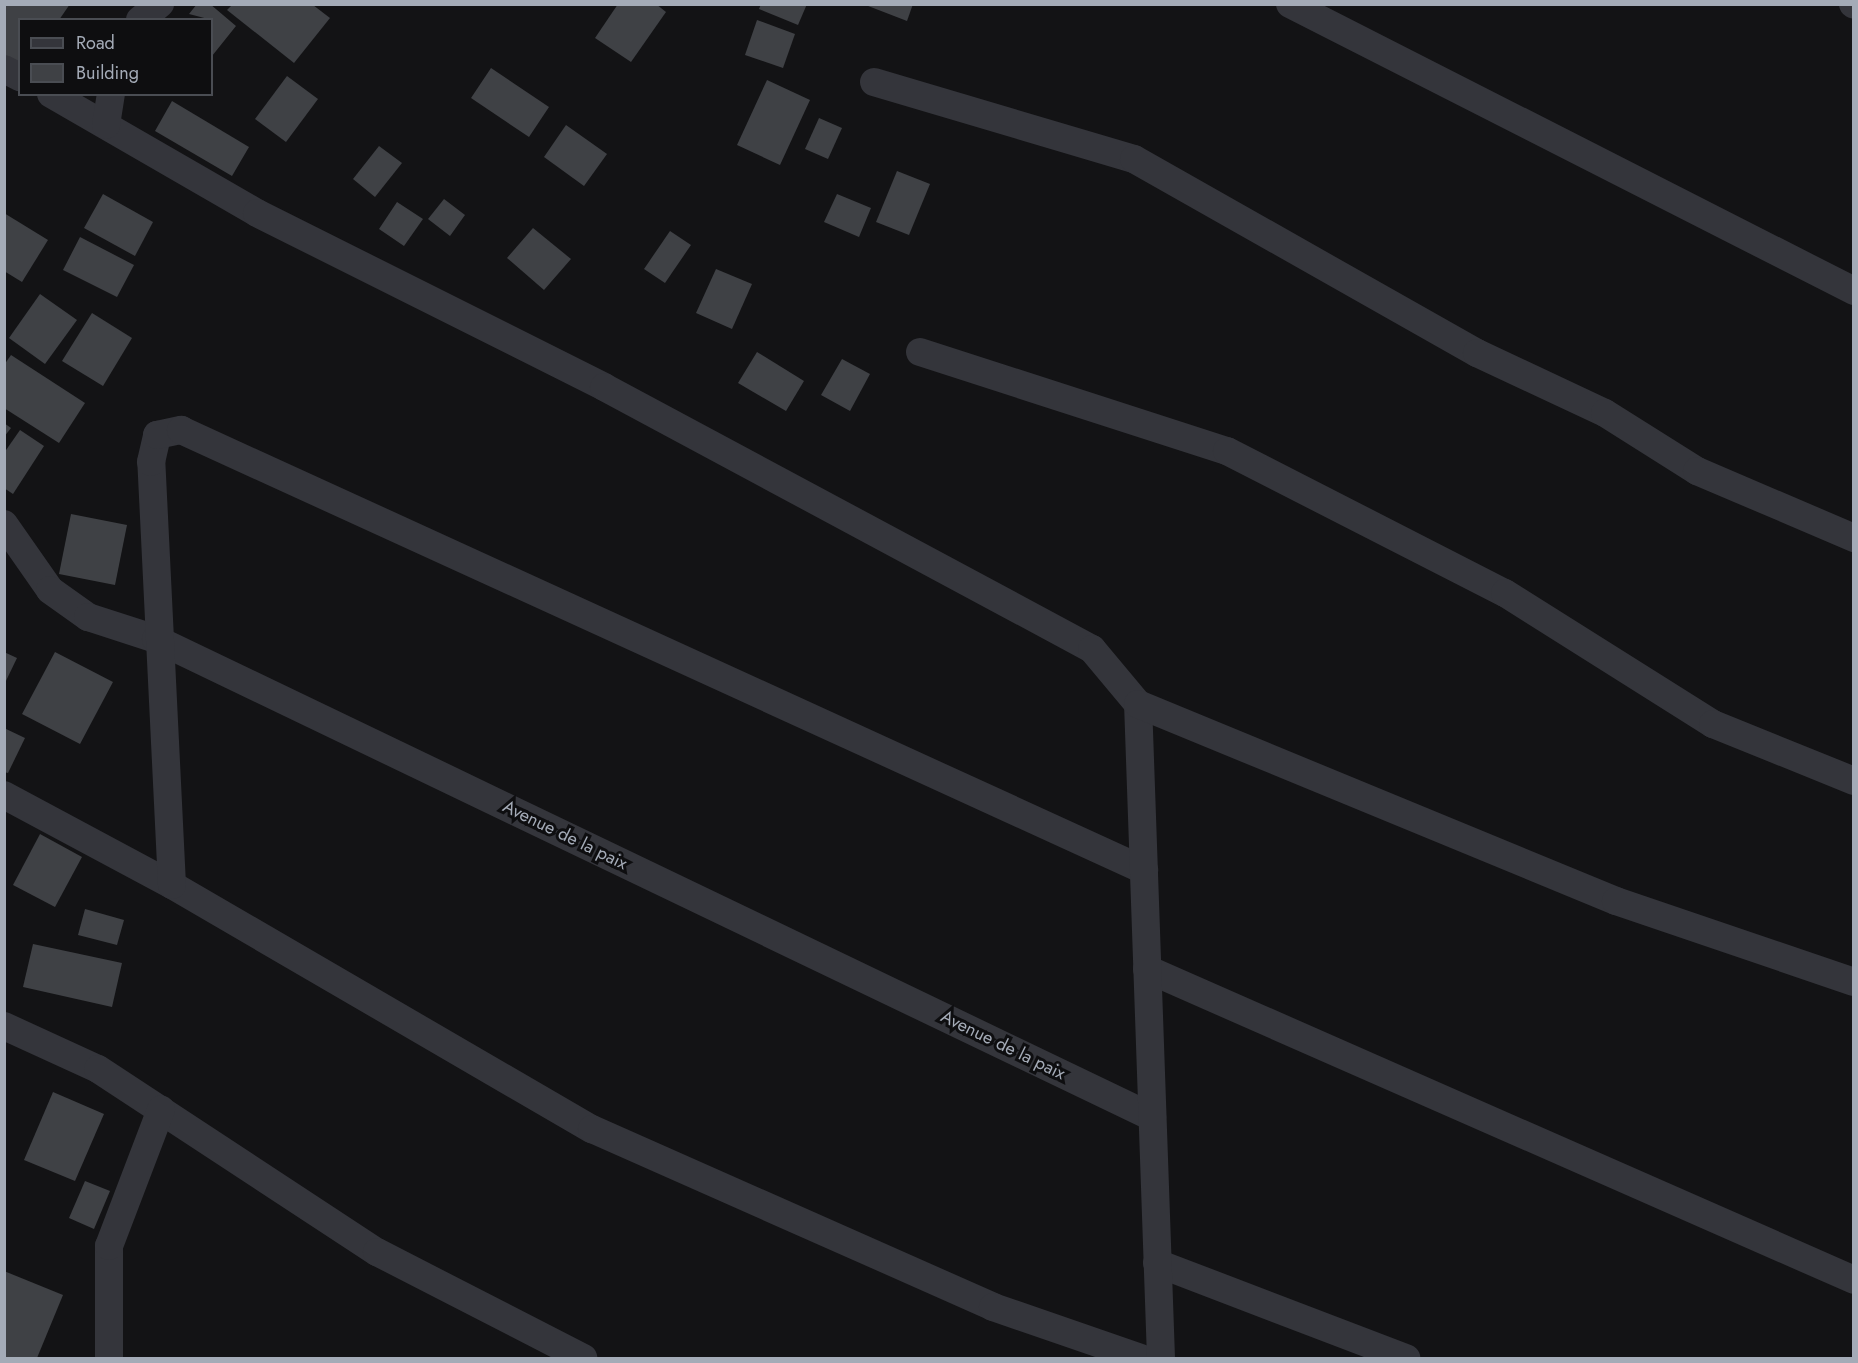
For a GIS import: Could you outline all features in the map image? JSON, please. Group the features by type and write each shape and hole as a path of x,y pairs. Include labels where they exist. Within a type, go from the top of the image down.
{"street":[{"path":"142,18 160,4"},
{"path":"1290,4 1854,291"},
{"path":"4,69 18,76"},
{"path":"874,82 1134,159 1477,353 1605,413 1697,471 1854,538"},
{"path":"55,96 257,213 615,392 1092,649 1138,704 1616,901 1854,982"},
{"path":"106,125 111,96"},
{"path":"920,352 1227,451 1505,593 1713,724 1854,781"},
{"path":"172,885 156,639 151,462 158,435 181,430 1144,870"},
{"name":"Avenue de la paix","path":"4,524 50,591 88,616 156,639 1152,1117"},
{"path":"1138,704 1161,1359"},
{"path":"4,795 172,885 592,1129 993,1307 1141,1359"},
{"path":"1147,969 1854,1280"},
{"path":"4,1026 98,1069 377,1252 583,1359"},
{"path":"109,1359 109,1246 161,1110"},
{"path":"1157,1263 1406,1359"}],"building":[{"path":"4,4 70,4 60,18 18,18 18,70 4,65"},
{"path":"197,4 210,4 236,26 213,55 213,18 189,14"},
{"path":"618,4 656,4 666,12 631,62 595,38"},
{"path":"761,4 807,4 798,25 759,9"},
{"path":"863,4 913,4 907,21"},
{"path":"232,5 313,5 330,18 294,63 227,10"},
{"path":"757,20 795,34 783,68 745,55"},
{"path":"491,68 549,107 529,137 471,98"},
{"path":"287,76 318,99 286,142 255,119"},
{"path":"767,80 810,100 780,165 737,145"},
{"path":"172,101 249,147 232,176 155,131"},
{"path":"819,118 842,128 828,159 805,149"},
{"path":"566,125 607,154 584,186 544,157"},
{"path":"379,146 402,163 375,197 353,179"},
{"path":"897,171 930,184 909,235 876,222"},
{"path":"103,194 153,222 135,256 84,228"},
{"path":"837,194 871,208 859,237 824,222"},
{"path":"444,199 465,215 450,236 428,219"},
{"path":"397,202 423,219 404,246 379,229"},
{"path":"4,213 48,240 22,282 4,271"},
{"path":"533,228 571,259 544,290 507,258"},
{"path":"670,231 691,245 665,283 644,269"},
{"path":"80,237 134,265 117,297 63,270"},
{"path":"716,269 752,284 732,329 696,313"},
{"path":"40,294 77,320 45,364 9,338"},
{"path":"92,313 132,338 103,386 62,361"},
{"path":"757,352 804,381 786,411 738,383"},
{"path":"11,355 85,403 59,443 4,408 4,365"},
{"path":"842,359 870,374 850,411 821,395"},
{"path":"4,423 11,428 4,437"},
{"path":"20,430 44,446 13,494 4,488 4,453"},
{"path":"71,514 127,525 115,585 59,574"},
{"path":"4,652 17,658 4,685"},
{"path":"55,652 113,682 80,744 22,714"},
{"path":"4,728 25,738 8,773 4,772"},
{"path":"40,834 82,857 55,907 13,885"},
{"path":"85,909 124,920 117,945 78,935"},
{"path":"33,944 122,963 112,1007 23,987"},
{"path":"53,1092 104,1114 75,1181 24,1160"},
{"path":"85,1181 110,1191 94,1229 69,1218"},
{"path":"4,1271 63,1295 37,1358 4,1358"}]}
